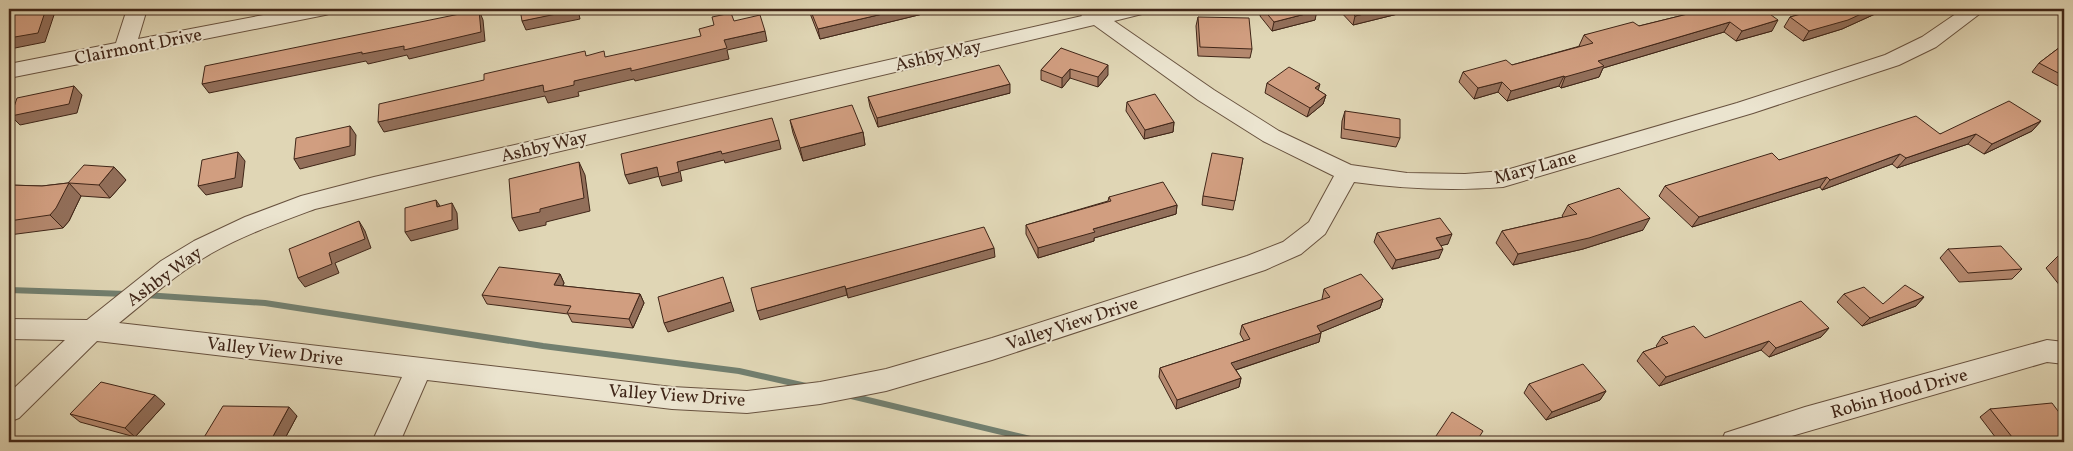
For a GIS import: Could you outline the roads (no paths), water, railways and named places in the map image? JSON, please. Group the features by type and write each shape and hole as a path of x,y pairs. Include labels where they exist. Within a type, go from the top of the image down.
{"street":[{"path":"125,48 137,9"},
{"name":"Clairmont Drive","path":"9,71 325,9"},
{"name":"Ashby Way","path":"9,410 92,330 170,268 203,247 253,223 308,202 1092,14 1139,9"},
{"name":"Mary Lane","path":"1092,14 1206,95 1271,136 1347,173 1407,181 1465,182 1503,179 1745,108 1892,60 1930,42 1976,9"},
{"name":"Valley View Drive","path":"9,329 92,330 672,398 747,402 820,393 886,380 992,349 1256,263 1292,248 1318,228 1347,173"},
{"name":"Robin Hood Drive","path":"1735,442 1805,419 2048,352 2064,353"},
{"path":"386,442 419,369"}],"waterway":[{"path":"9,290 127,294"},
{"path":"145,295 265,303 543,346 739,371 806,386"},
{"path":"847,395 1043,442"}]}
